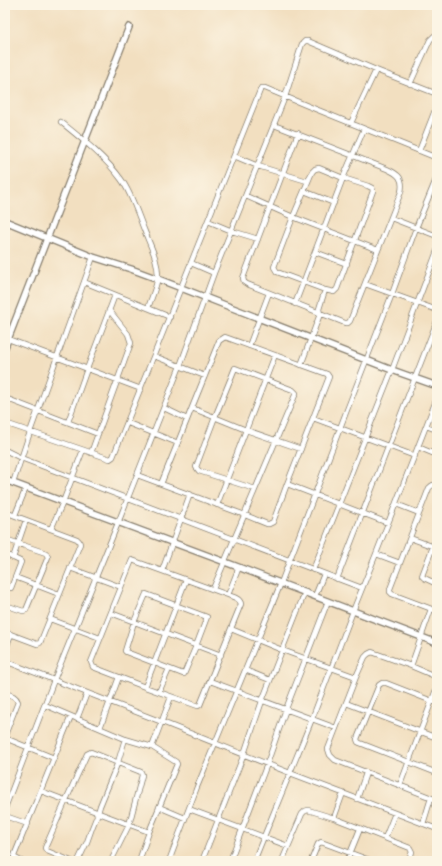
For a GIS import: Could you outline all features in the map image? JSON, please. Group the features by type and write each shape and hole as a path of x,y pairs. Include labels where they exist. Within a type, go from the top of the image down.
{"street":[{"path":"5,348 129,27"},
{"path":"410,84 430,40 434,36 437,36"},
{"path":"5,808 54,680 164,408 214,273 285,97 302,44 308,41 437,94"},
{"path":"351,123 376,70"},
{"path":"5,423 110,459 114,457 261,88 265,88 437,158"},
{"path":"419,151 437,105"},
{"path":"61,122 85,141 110,165 122,180 135,206 158,268 158,279 148,308"},
{"path":"274,125 298,134 353,155 388,169 401,178 402,189 350,322 348,323 320,314 244,282 243,278 298,134"},
{"path":"295,304 343,178 364,129"},
{"path":"234,156 258,166 307,182"},
{"path":"319,168 343,178 368,186 372,188 373,191 336,291 325,290 277,272 274,267 312,172 319,168"},
{"path":"169,861 215,743 281,583 416,228 437,177"},
{"path":"304,191 334,203"},
{"path":"246,196 293,217 378,250"},
{"path":"391,218 437,236"},
{"path":"5,221 93,257 158,279 437,386"},
{"path":"208,221 232,231 258,239"},
{"path":"313,570 437,251"},
{"path":"315,252 347,264"},
{"path":"13,483 93,257"},
{"path":"191,263 214,273"},
{"path":"84,282 170,317"},
{"path":"365,284 437,310"},
{"path":"301,365 320,314 319,309 325,290"},
{"path":"249,346 269,293"},
{"path":"68,422 115,295"},
{"path":"91,453 131,343 128,334 109,310"},
{"path":"337,579 437,321"},
{"path":"137,475 267,524 273,522 329,377 327,374 225,337 221,339 161,484"},
{"path":"8,339 141,389"},
{"path":"216,505 275,355"},
{"path":"154,356 205,376"},
{"path":"213,590 296,393 293,390 235,368 196,466 199,471 255,489"},
{"path":"5,398 98,434"},
{"path":"254,861 312,719 437,398"},
{"path":"164,408 187,419"},
{"path":"192,408 246,430 301,449"},
{"path":"313,418 415,456"},
{"path":"128,423 178,443"},
{"path":"426,426 437,430"},
{"path":"418,447 437,455"},
{"path":"5,450 21,458 362,588"},
{"path":"51,529 64,502 83,450"},
{"path":"5,480 437,643"},
{"path":"287,484 388,523"},
{"path":"437,486 434,485 429,488 390,589 392,594 437,611"},
{"path":"15,516 26,488"},
{"path":"162,571 190,494"},
{"path":"396,504 420,513"},
{"path":"5,512 77,539 80,544 40,643 37,644 5,632"},
{"path":"13,558 26,520"},
{"path":"437,536 435,547 422,576 437,584"},
{"path":"410,538 435,547"},
{"path":"5,539 48,555 26,610 23,611 5,605"},
{"path":"376,554 400,563"},
{"path":"5,555 21,562 10,588 5,587"},
{"path":"132,560 162,571 228,595 240,600 241,602 210,681 200,705 198,706 171,697 91,665 100,638 132,560"},
{"path":"70,568 121,587"},
{"path":"228,595 239,568"},
{"path":"315,596 324,574"},
{"path":"15,577 59,594"},
{"path":"145,686 186,580"},
{"path":"202,861 244,754 262,700 305,592"},
{"path":"146,594 207,617 185,673 183,674 125,651 134,622 146,594"},
{"path":"230,861 286,709 328,601"},
{"path":"411,666 431,609"},
{"path":"111,613 220,655"},
{"path":"50,619 100,638"},
{"path":"231,629 282,650 356,677"},
{"path":"5,651 11,634"},
{"path":"437,677 372,652 368,654 365,657 356,677 328,749 330,755 335,760 437,800"},
{"path":"5,661 437,829"},
{"path":"159,692 169,669"},
{"path":"245,670 270,680"},
{"path":"100,728 119,677"},
{"path":"210,681 336,728"},
{"path":"437,703 386,683 382,684 379,686 357,739 358,742 437,773"},
{"path":"400,785 437,688"},
{"path":"5,693 14,696 18,702 5,737 54,758"},
{"path":"77,719 87,693"},
{"path":"152,747 171,697"},
{"path":"346,703 437,738"},
{"path":"45,705 124,739 152,747 175,761 177,764 149,832 140,861"},
{"path":"21,861 14,856 71,716"},
{"path":"78,861 87,842 118,762 124,739"},
{"path":"71,861 47,851 46,848 88,753 91,752 118,762 141,772 142,774 129,824 111,861"},
{"path":"357,799 366,773"},
{"path":"41,791 149,832"},
{"path":"334,818 343,793"},
{"path":"423,824 431,798"},
{"path":"159,807 185,818"},
{"path":"189,809 288,846"},
{"path":"282,861 302,814 308,810 334,818 410,848 412,852 408,861"},
{"path":"385,838 395,813"},
{"path":"5,816 28,824"},
{"path":"347,861 360,829"},
{"path":"311,861 319,843 372,861"}]}
